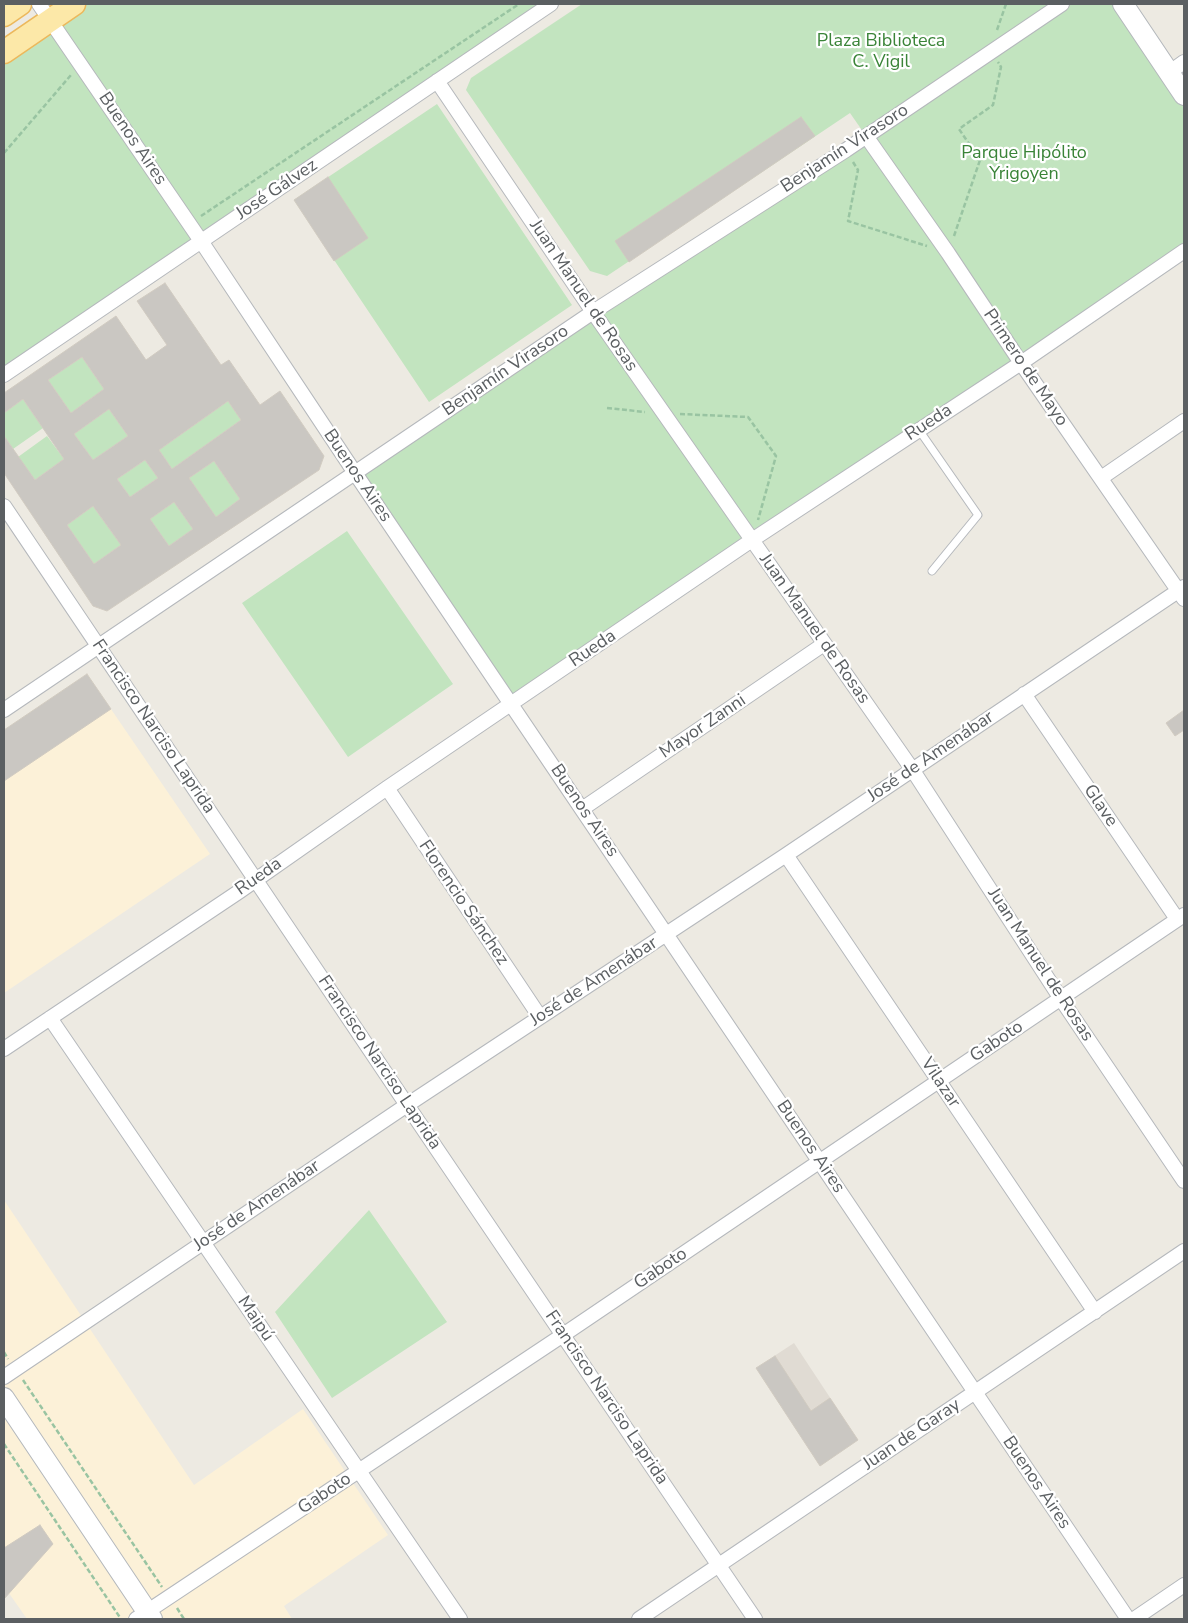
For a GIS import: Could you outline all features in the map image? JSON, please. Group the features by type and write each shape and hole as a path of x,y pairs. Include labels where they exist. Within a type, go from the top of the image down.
{"main road":[{"path":"4,15 20,4"},
{"path":"4,52 45,12 74,4"},
{"path":"1122,4 1177,67 1184,95"},
{"path":"4,1398 146,1617"}],"street":[{"name":"José Gálvez","path":"4,375 551,4"},
{"name":"Benjamín Virasoro","path":"4,710 593,312 846,150 1062,4"},
{"name":"Buenos Aires","path":"45,12 190,224 355,473 1128,1619"},
{"name":"Juan Manuel de Rosas","path":"437,81 593,312 912,770 1061,999 1184,1181"},
{"name":"Primero de Mayo","path":"866,136 948,253 1021,363 1182,592"},
{"name":"Rueda","path":"4,1049 256,880 386,788 752,540 1021,363 1184,251"},
{"path":"1101,478 1184,421"},
{"name":"Francisco Narciso Laprida","path":"4,506 755,1619"},
{"name":"José de Amenábar","path":"10,1373 407,1105 786,855 1024,694 1182,592"},
{"name":"Mayor Zanni","path":"582,809 824,644"},
{"name":"Glave","path":"1024,694 1181,917"},
{"name":"Florencio Sánchez","path":"386,788 540,1017"},
{"name":"Vilazar","path":"786,855 1095,1312"},
{"name":"Gaboto","path":"146,1617 170,1598 820,1162 1181,917"},
{"name":"Maipú","path":"50,1018 460,1619"},
{"name":"Juan de Garay","path":"639,1619 1184,1251"},
{"path":"1134,1619 1184,1585"}],"lane":[{"path":"919,430 978,515 932,571"}],"path":[{"path":"190,224 519,4"},
{"path":"846,150 858,170 848,221 948,253 980,160 959,128 993,105 1001,67 991,52 1006,4"},
{"path":"4,154 80,64"},
{"path":"607,408 664,414 748,417 776,456 752,540"},
{"path":"4,1352 10,1373 184,1619"},
{"path":"4,1444 121,1619"}],"shaded area":[{"path":"87,674 210,854 4,993 4,730"},
{"path":"4,1200 194,1485 303,1409 388,1535 284,1606 292,1619 27,1619 4,1586"},
{"path":"794,1343 858,1440 820,1466 756,1368"}],"green space":[{"path":"74,4 551,4 4,375 4,52"},
{"name":"Parque Hipólito Yrigoyen","path":"582,4 1123,4 1184,95 1184,251 512,705 355,473 866,136 850,113 607,276 590,271 466,90 471,78"},
{"path":"437,104 572,305 429,402 294,200"},
{"path":"82,357 104,389 71,413 48,380"},
{"path":"23,399 43,428 13,449 4,436 4,413"},
{"path":"228,401 241,420 172,469 159,450"},
{"path":"109,409 128,436 93,460 74,434"},
{"path":"47,436 64,459 35,480 18,457"},
{"path":"145,460 158,478 130,497 117,479"},
{"path":"214,461 240,499 216,517 189,478"},
{"path":"174,502 193,529 169,546 150,519"},
{"path":"93,506 121,545 94,564 67,525"},
{"path":"347,531 453,684 348,757 242,603"},
{"path":"369,1210 447,1322 332,1398 275,1312"}],"building":[{"path":"801,117 815,136 629,262 615,241"},
{"path":"328,177 368,238 334,261 294,200"},
{"path":"165,283 221,365 229,360 260,405 280,391 324,456 319,470 107,611 93,606 4,473 4,436 35,480 64,459 23,399 4,413 4,393 116,316 146,360 167,345 137,301","holes":["82,357 104,389 71,413 48,380","228,401 241,420 172,469 159,450","109,409 128,436 93,460 74,434","145,460 158,478 130,497 117,479","214,461 240,499 216,517 189,478","174,502 193,529 169,546 150,519","93,506 121,545 94,564 67,525"]},
{"path":"87,674 111,709 4,781 4,730"},
{"path":"1184,710 1184,730 1175,736 1166,723"},
{"path":"775,1356 811,1411 830,1398 858,1440 820,1466 756,1368"},
{"path":"40,1525 53,1544 4,1599 4,1548"}],"park label":[{"name":"Plaza Biblioteca C. Vigil","path":"881,52"}]}
